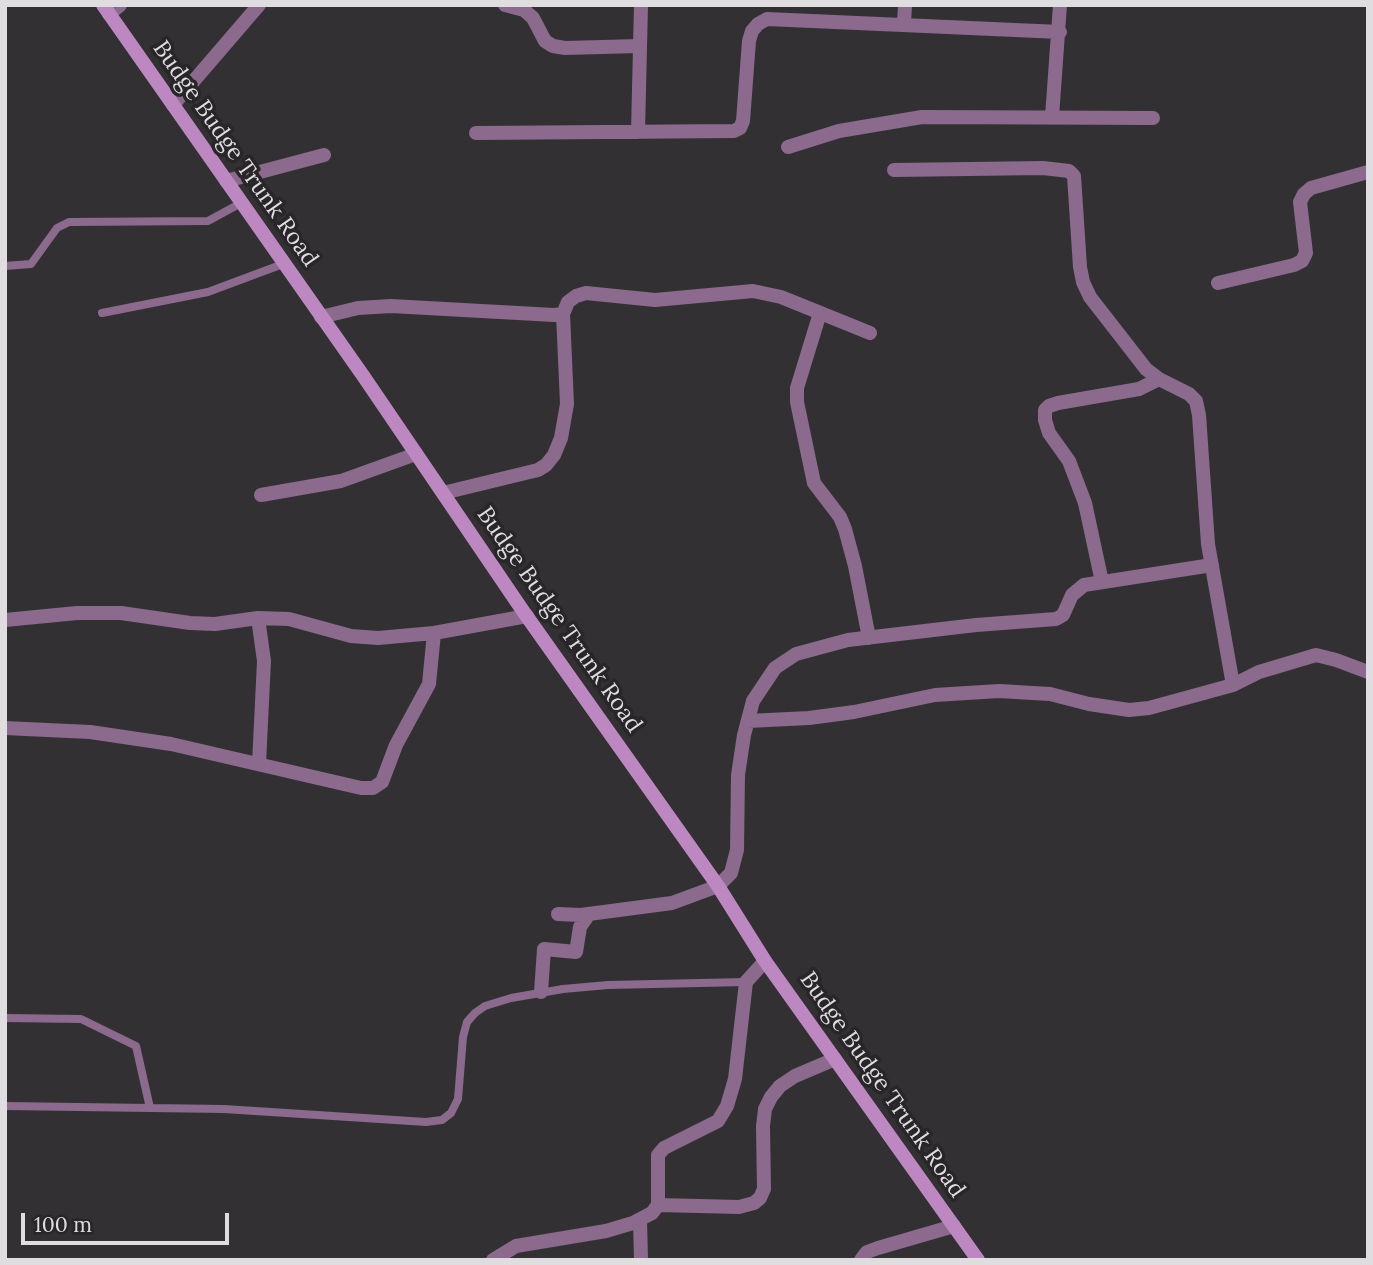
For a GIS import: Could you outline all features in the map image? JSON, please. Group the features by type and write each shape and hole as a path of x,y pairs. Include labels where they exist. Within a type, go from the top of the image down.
{"main road":[{"name":"Budge Budge Trunk Road","path":"111,8 173,105 527,616 718,886 765,961 978,1260"}],"street":[{"path":"173,105 259,5"},
{"path":"505,5 524,10 533,18 545,41 553,46 639,46"},
{"path":"638,132 641,5"},
{"path":"904,24 905,5"},
{"path":"1052,117 1060,5"},
{"path":"476,132 733,131 740,128 743,121 752,31 767,19 1060,32"},
{"path":"788,147 839,131 922,117 1153,118"},
{"path":"226,181 324,155"},
{"path":"894,170 1043,168 1069,171 1074,176 1083,282 1090,297 1146,369 1159,379 1189,394 1196,401 1205,518 1233,685"},
{"path":"1218,283 1303,261 1306,253 1300,202 1304,194 1311,188 1368,172"},
{"path":"443,493 538,470 554,455 561,438 567,404 563,314 568,302 576,296 586,293 655,300 738,291 781,297 870,333"},
{"path":"321,317 358,308 391,306 528,315 563,314"},
{"path":"820,313 797,388 797,402 814,483 841,517 845,529 869,638"},
{"path":"1102,582 1085,503 1069,461 1049,433 1045,411 1049,406 1058,403 1139,389 1159,379"},
{"path":"261,495 341,481 416,454"},
{"path":"558,914 589,914 672,902 718,886 731,873 737,850 738,775 753,701 775,668 796,654 848,640 1056,619 1063,615 1077,589 1102,582 1212,565"},
{"path":"5,620 77,613 121,614 215,624 258,618 289,619 364,637 434,634 527,616"},
{"path":"258,618 264,661 259,764"},
{"path":"5,727 90,732 171,744 361,788 373,788 382,782 396,745 429,684 434,634"},
{"path":"748,721 809,718 854,712 935,695 999,691 1050,694 1088,704 1129,710 1149,708 1233,685 1259,672 1316,656 1368,672"},
{"path":"541,992 544,949 576,952 580,927 589,914"},
{"path":"494,1260 516,1247 606,1231 640,1220 652,1213 658,1205 658,1155 664,1148 718,1121 727,1106 735,1079 746,982 765,961"},
{"path":"658,1205 739,1207 754,1203 760,1198 764,1188 763,1126 765,1109 771,1097 780,1086 795,1076 835,1059"},
{"path":"640,1220 641,1260"},
{"path":"862,1260 867,1252 954,1226"}],"lane":[{"path":"5,266 31,264 57,229 69,222 208,221 241,203"},
{"path":"102,313 208,292 283,264"},
{"path":"5,1106 293,1112 354,1119 426,1122 442,1119 451,1113 458,1099 463,1037 467,1023 485,1006 541,992 608,985 746,982"},
{"path":"5,1018 81,1019 136,1046 150,1108"}]}
